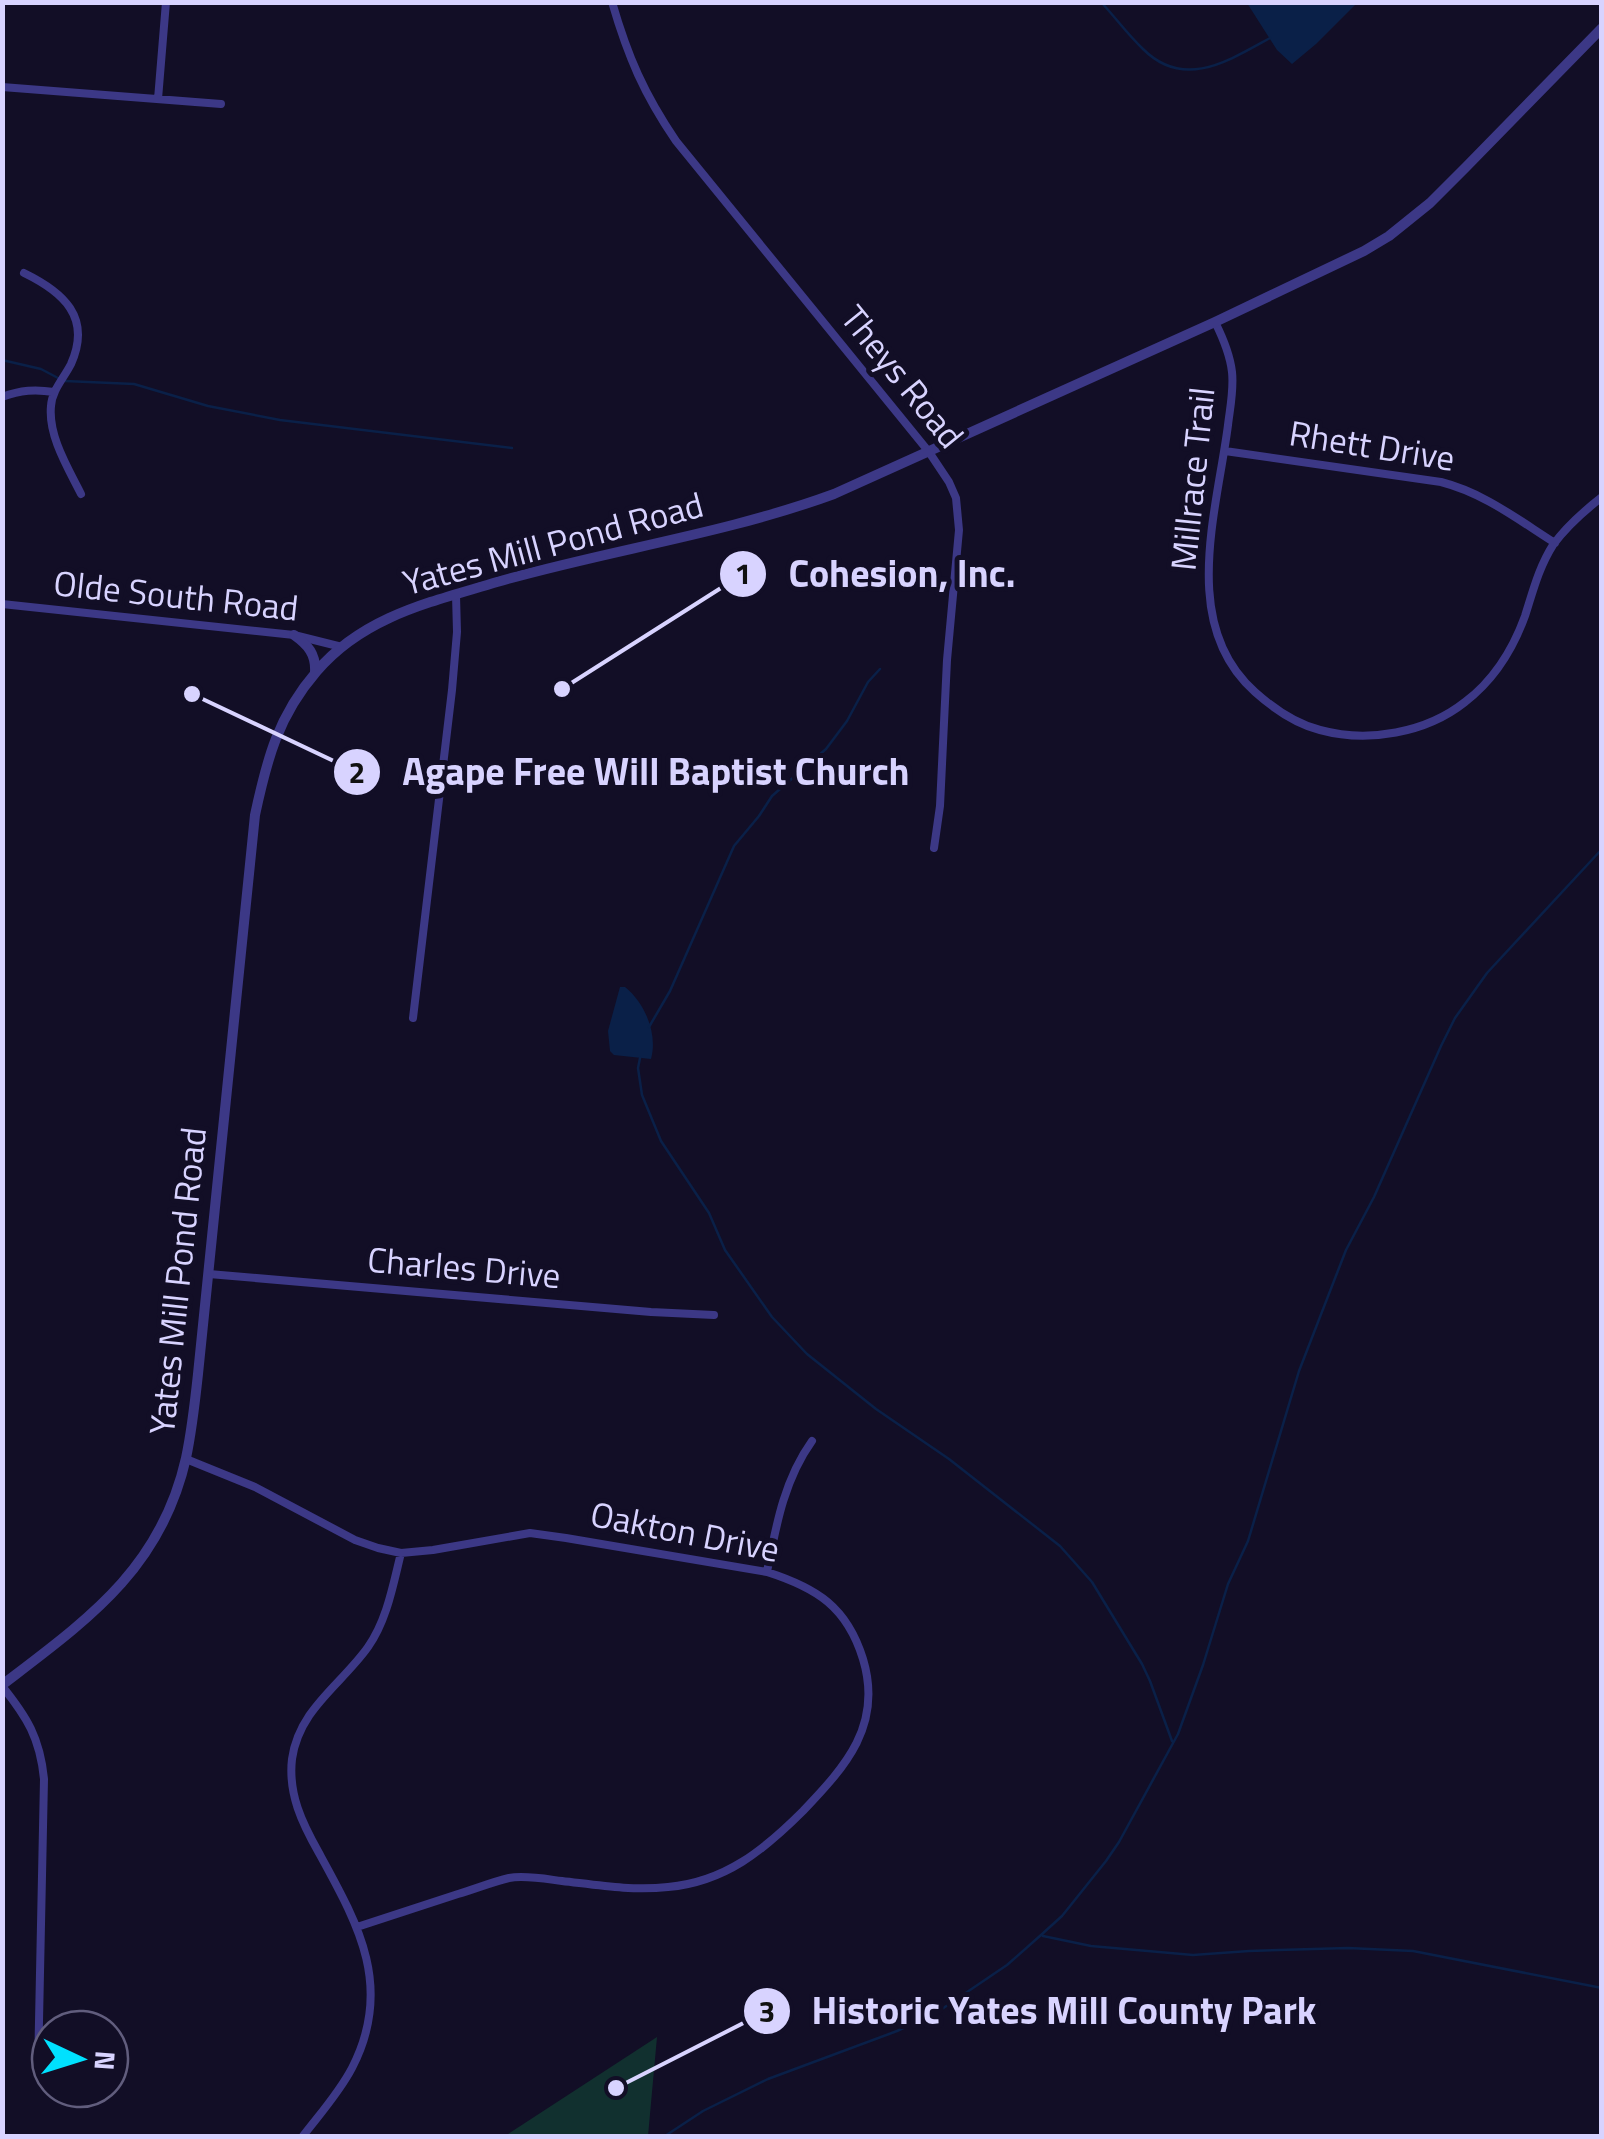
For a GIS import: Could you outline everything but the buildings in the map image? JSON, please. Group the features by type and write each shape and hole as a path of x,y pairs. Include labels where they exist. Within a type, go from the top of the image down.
{"street":[{"path":"158,99 166,2"},
{"name":"Theys Road","path":"612,2 640,82 676,141 950,482 959,530 934,848"},
{"name":"Yates Mill Pond Road","path":"2,1685 92,1615 128,1576 157,1534 186,1459 256,816 274,739 288,710 315,672 361,632 420,604 796,508 929,452 1364,251 1430,203 1602,28"},
{"path":"2,88 221,104"},
{"path":"24,273 60,293 76,324 77,344 72,362 51,404 58,445 81,494"},
{"name":"Millrace Trail","path":"1215,322 1227,346 1233,376 1209,561 1212,621 1230,662 1248,687 1285,715 1313,729 1345,735 1385,734 1426,723 1462,704 1491,677 1510,650 1555,543 1602,497"},
{"path":"2,398 20,391 54,392"},
{"name":"Rhett Drive","path":"1225,451 1441,482 1507,510 1555,543"},
{"path":"413,1018 452,690 456,594"},
{"name":"Olde South Road","path":"2,604 294,635 342,646"},
{"path":"294,635 312,652 315,672"},
{"name":"Charles Drive","path":"208,1274 714,1315"},
{"path":"767,1572 786,1489 812,1440"},
{"name":"Oakton Drive","path":"186,1459 255,1487 355,1540 401,1553 530,1534 767,1572 796,1582 834,1606 848,1622 856,1640 868,1680 866,1720 848,1762 774,1840 737,1867 691,1884 640,1889 513,1877 357,1927"},
{"path":"303,2136 340,2087 363,2044 370,1978 357,1927 302,1821 293,1794 292,1759 305,1720 378,1631 401,1553"},
{"path":"2,1685 32,1728 44,1778 39,2009"}],"green space":[{"path":"657,2037 648,2136 505,2136"}],"water":[{"path":"1247,3 1357,3 1292,64 1277,50"},
{"path":"620,987 625,987 644,1010 653,1039 651,1059 614,1055 610,1051 608,1031"}],"waterway":[{"path":"1101,2 1143,49 1174,68 1206,67 1270,38"},
{"path":"2,360 41,369 58,378"},
{"path":"65,381 134,384 208,406 280,420 512,448"},
{"path":"649,1027 670,991 734,846 772,796 826,749 880,669"},
{"path":"665,2136 703,2111 768,2079 897,2031 939,2011 1007,1965 1041,1935 1062,1916 1106,1861 1178,1734 1228,1584 1248,1541 1299,1371 1346,1250 1374,1197 1441,1046 1455,1018 1487,973 1602,849"},
{"path":"640,1058 642,1095 661,1141 709,1213 725,1250 772,1317 807,1354 876,1409 949,1459 1060,1546 1092,1582 1142,1664 1172,1741"},
{"path":"1043,1936 1091,1946 1193,1955 1348,1948 1413,1951 1602,1988"}],"place":[{"name":"Cohesion, Inc.","path":"562,689"},
{"name":"Agape Free Will Baptist Church","path":"192,694"},
{"name":"Historic Yates Mill County Park","path":"616,2088"}]}
